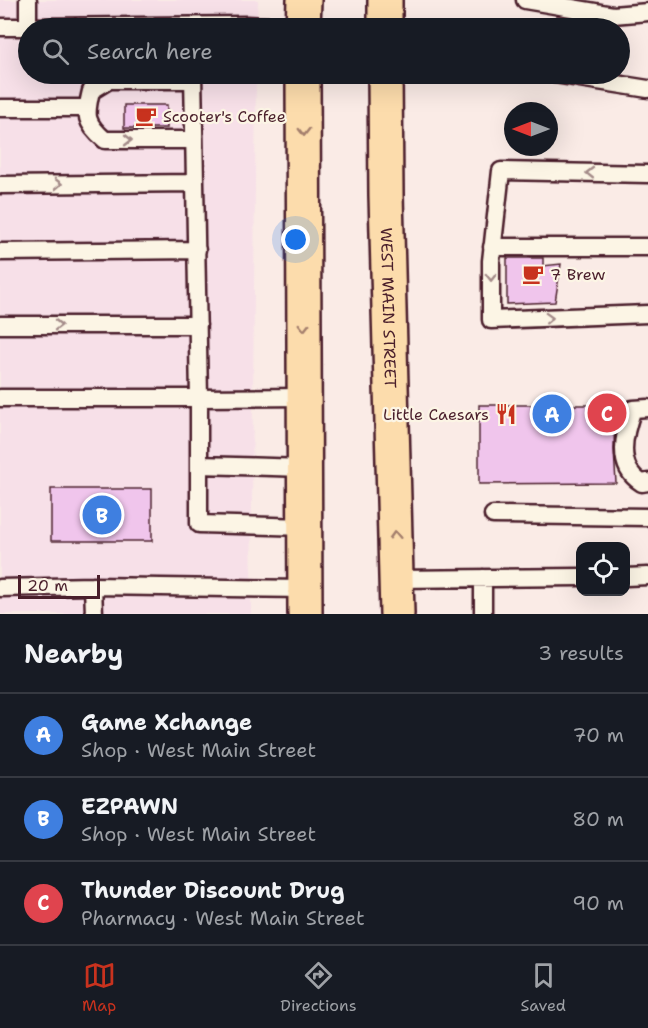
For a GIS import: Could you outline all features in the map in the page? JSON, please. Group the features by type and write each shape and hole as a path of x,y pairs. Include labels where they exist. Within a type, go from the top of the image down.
{"main road":[{"path":"385,0 385,18"},
{"path":"303,84 305,602"},
{"name":"WEST MAIN STREET","path":"385,84 397,614"}],"lane":[{"path":"28,0 28,18"},
{"path":"525,0 613,15 648,12"},
{"path":"580,18 581,10"},
{"path":"0,27 18,27"},
{"path":"102,84 91,91 87,108 90,128 105,140 194,140"},
{"path":"193,84 199,524 305,527"},
{"path":"621,84 648,89"},
{"path":"0,108 87,108"},
{"path":"648,174 501,171 492,247 490,320 648,314"},
{"path":"0,185 195,183"},
{"path":"492,247 648,247"},
{"path":"0,252 197,250"},
{"path":"0,325 198,325"},
{"path":"0,398 304,397"},
{"path":"648,408 633,409 625,430 624,459 632,477 642,483 648,482"},
{"path":"199,465 304,468"},
{"path":"493,515 648,517"},
{"path":"630,577 648,576"},
{"path":"396,579 576,577"},
{"path":"483,578 483,614"},
{"path":"93,586 94,614"},
{"path":"0,588 93,586 305,602"}],"shaded area":[{"path":"0,0 258,0 257,18 18,18 18,84 256,84 251,614 0,614"}],"building":[{"name":"Scooter's Coffee","path":"124,105 167,105 167,128 124,128"},
{"name":"7 Brew","path":"507,258 543,258 543,266 561,264 555,302 507,304"},
{"path":"479,405 615,405 616,483 479,484"},
{"path":"51,489 152,489 152,541 51,541"}],"place":[{"name":"Scooter's Coffee","path":"146,116"},
{"name":"7 Brew","path":"533,274"},
{"name":"Thunder Discount Drug","path":"607,413"},
{"name":"Little Caesars","path":"506,414"},
{"name":"Game Xchange","path":"552,414"},
{"name":"EZPAWN","path":"102,515"}]}
